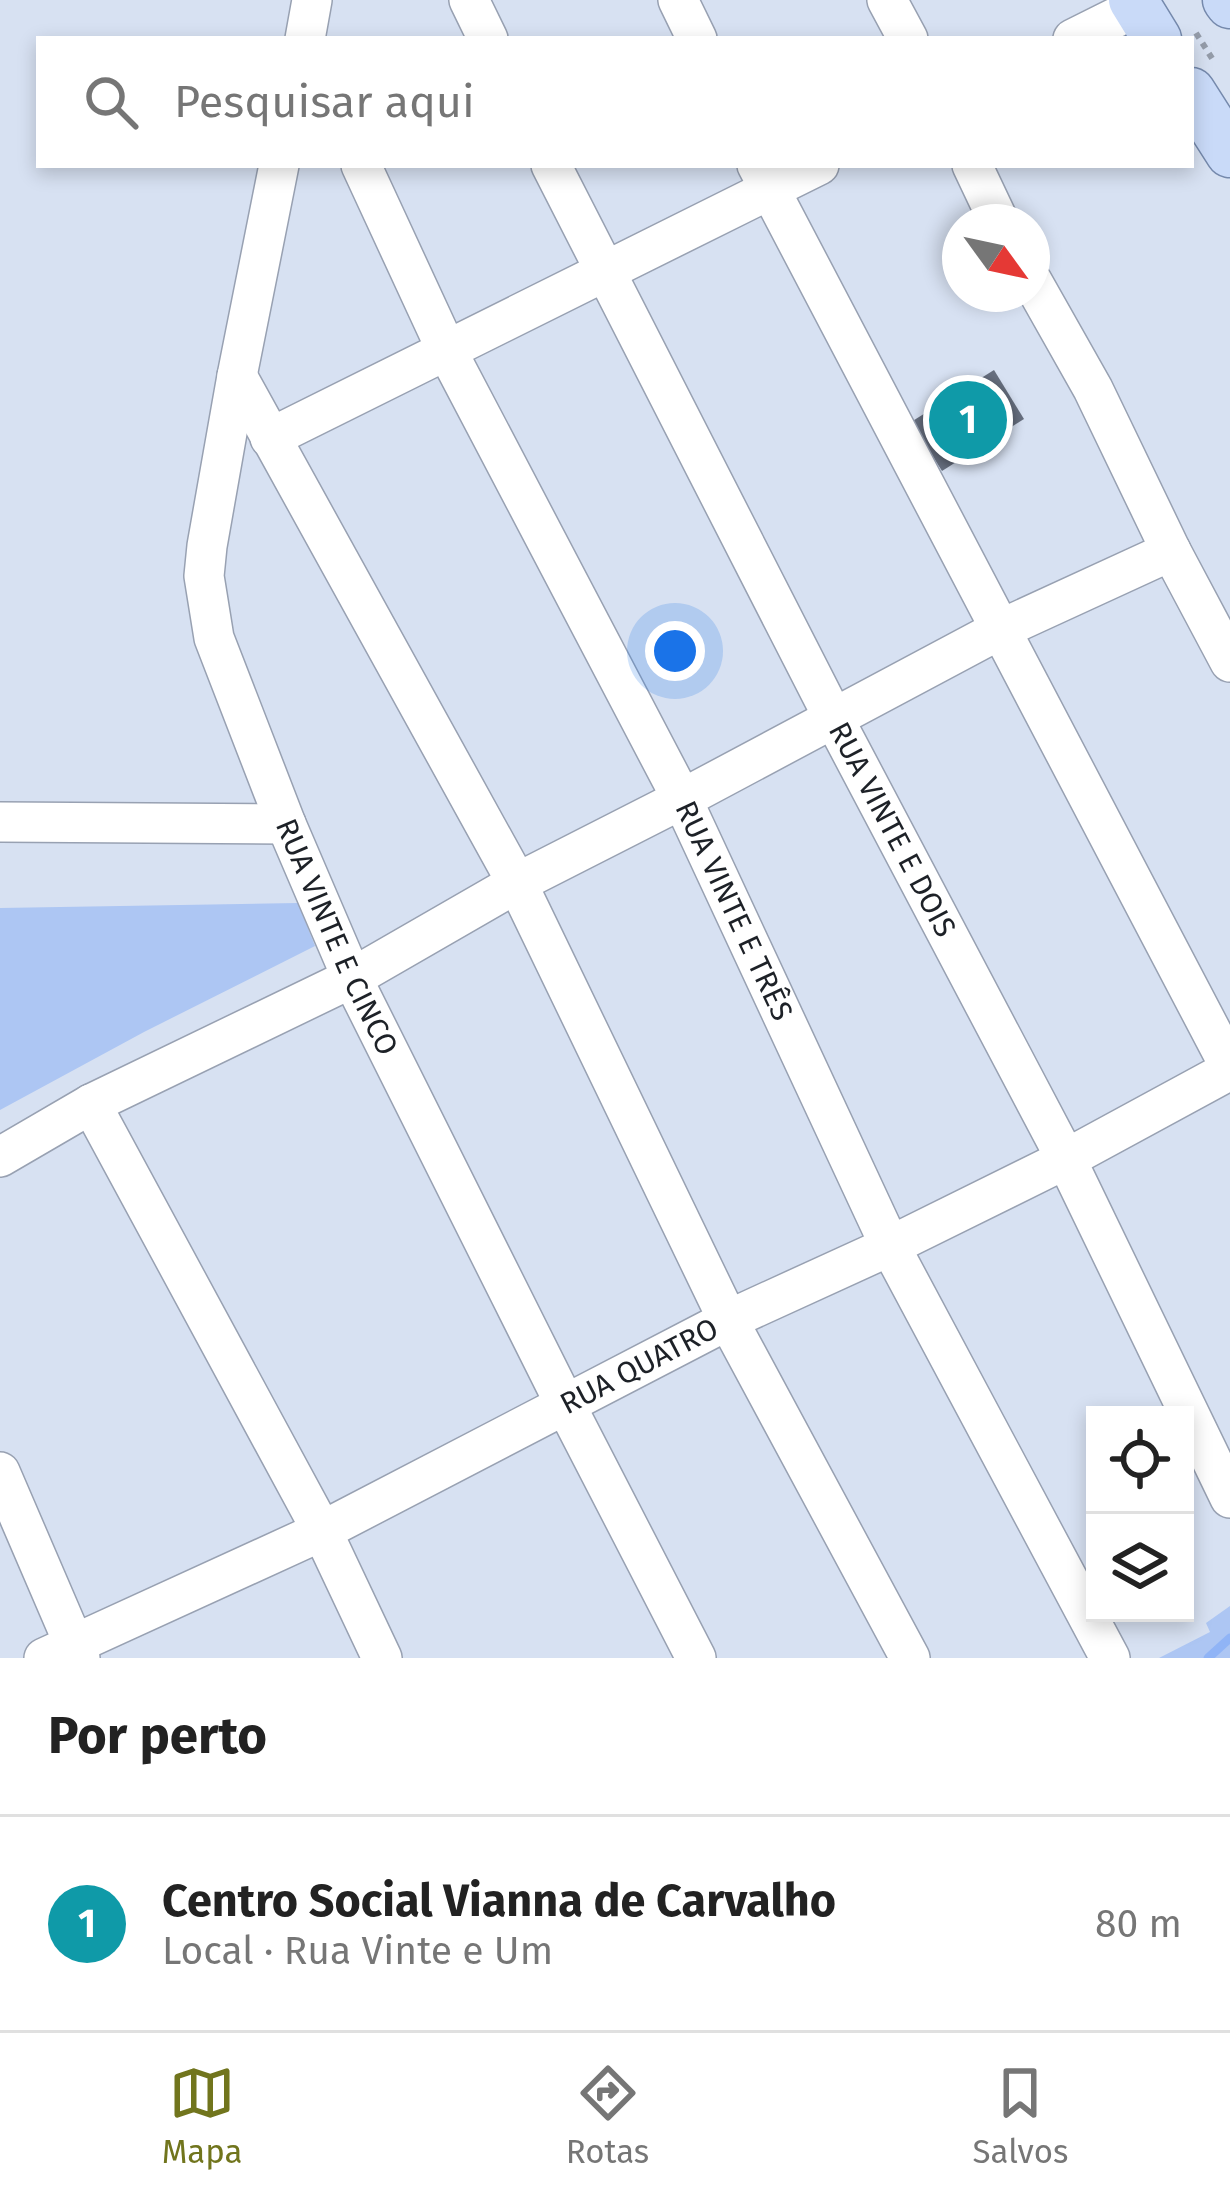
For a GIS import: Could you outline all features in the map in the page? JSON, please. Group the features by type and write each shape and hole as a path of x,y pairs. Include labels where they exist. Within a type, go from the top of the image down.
{"main road":[{"path":"1205,80 1230,154"}],"street":[{"path":"306,36 312,0"},
{"path":"469,0 487,36"},
{"path":"679,0 696,36"},
{"path":"887,0 906,36"},
{"path":"1084,36 1178,11"},
{"name":"RUA VINTE E CINCO","path":"279,168 237,376 204,576 214,638 352,978 696,1658"},
{"name":"RUA VINTE E TRÊS","path":"362,168 446,351 682,799 890,1246 1110,1658"},
{"name":"RUA VINTE E DOIS","path":"552,168 1066,1159 1230,1498"},
{"path":"270,438 604,272 763,178 806,168"},
{"path":"973,168 990,204"},
{"path":"763,178 1230,1069"},
{"path":"1050,312 1093,388 1230,662"},
{"path":"237,376 517,883 728,1320 910,1658"},
{"path":"0,1157 91,1104 352,978 517,883 998,630 1171,551"},
{"path":"0,822 286,824"},
{"name":"RUA QUATRO","path":"66,1653 322,1532 728,1320 1066,1159 1230,1069"},
{"path":"91,1104 322,1532 382,1658"},
{"path":"0,1472 66,1653"}],"path":[{"path":"1194,52 1205,80"}],"shaded area":[{"path":"298,903 315,946 0,1110 0,908"},
{"path":"1230,1606 1230,1658 1159,1658 1210,1632 1206,1623"}],"building":[{"path":"994,370 1024,419 942,471 911,422"}],"waterway":[{"path":"1208,1658 1230,1638"}],"place":[{"name":"Centro Social Vianna de Carvalho","path":"968,420"}]}
